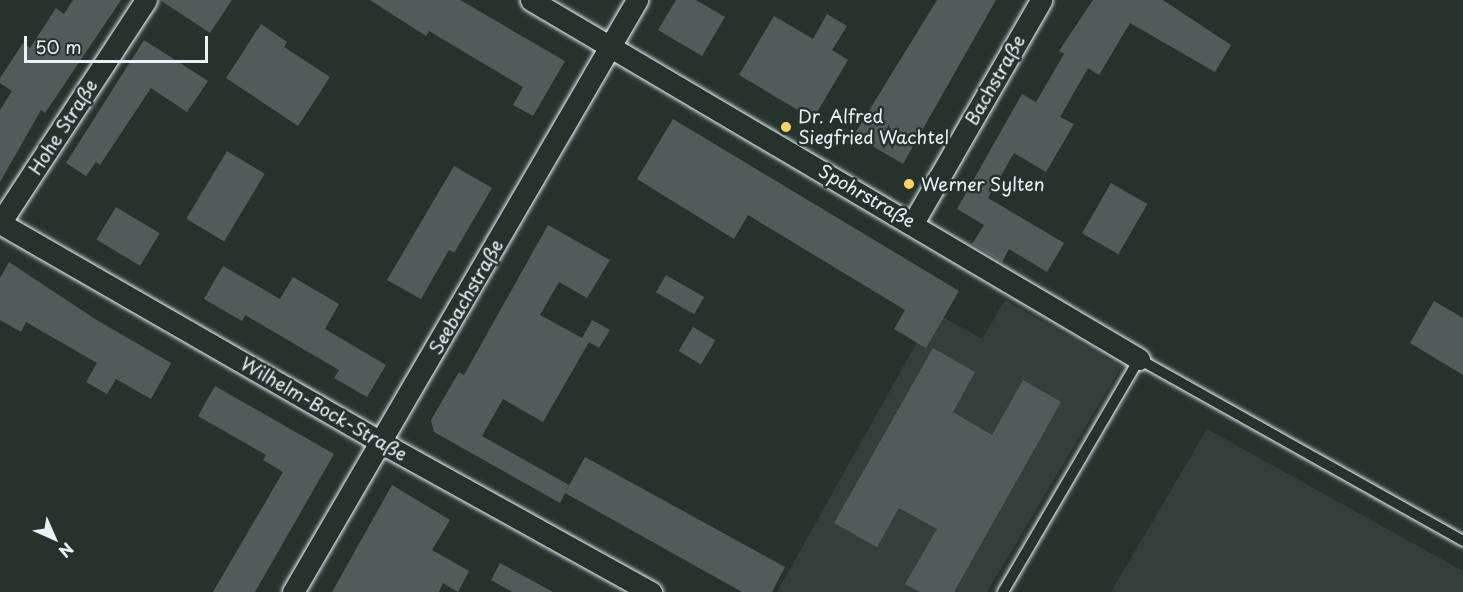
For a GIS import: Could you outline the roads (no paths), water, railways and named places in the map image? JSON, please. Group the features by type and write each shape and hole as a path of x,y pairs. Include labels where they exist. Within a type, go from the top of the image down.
{"street":[{"name":"Hohe Straße","path":"0,223 146,0"},
{"name":"Spohrstraße","path":"531,0 913,223 1139,359"},
{"name":"Seebachstraße","path":"293,592 382,443 637,0"},
{"name":"Bachstraße","path":"913,223 1041,0"},
{"name":"Wilhelm-Bock-Straße","path":"0,223 382,443 651,592"}],"lane":[{"path":"1003,592 1139,359 1463,541"}],"place":[{"name":"Dr. Alfred Siegfried Wachtel","path":"786,127"},
{"name":"Werner Sylten","path":"909,184"}]}
